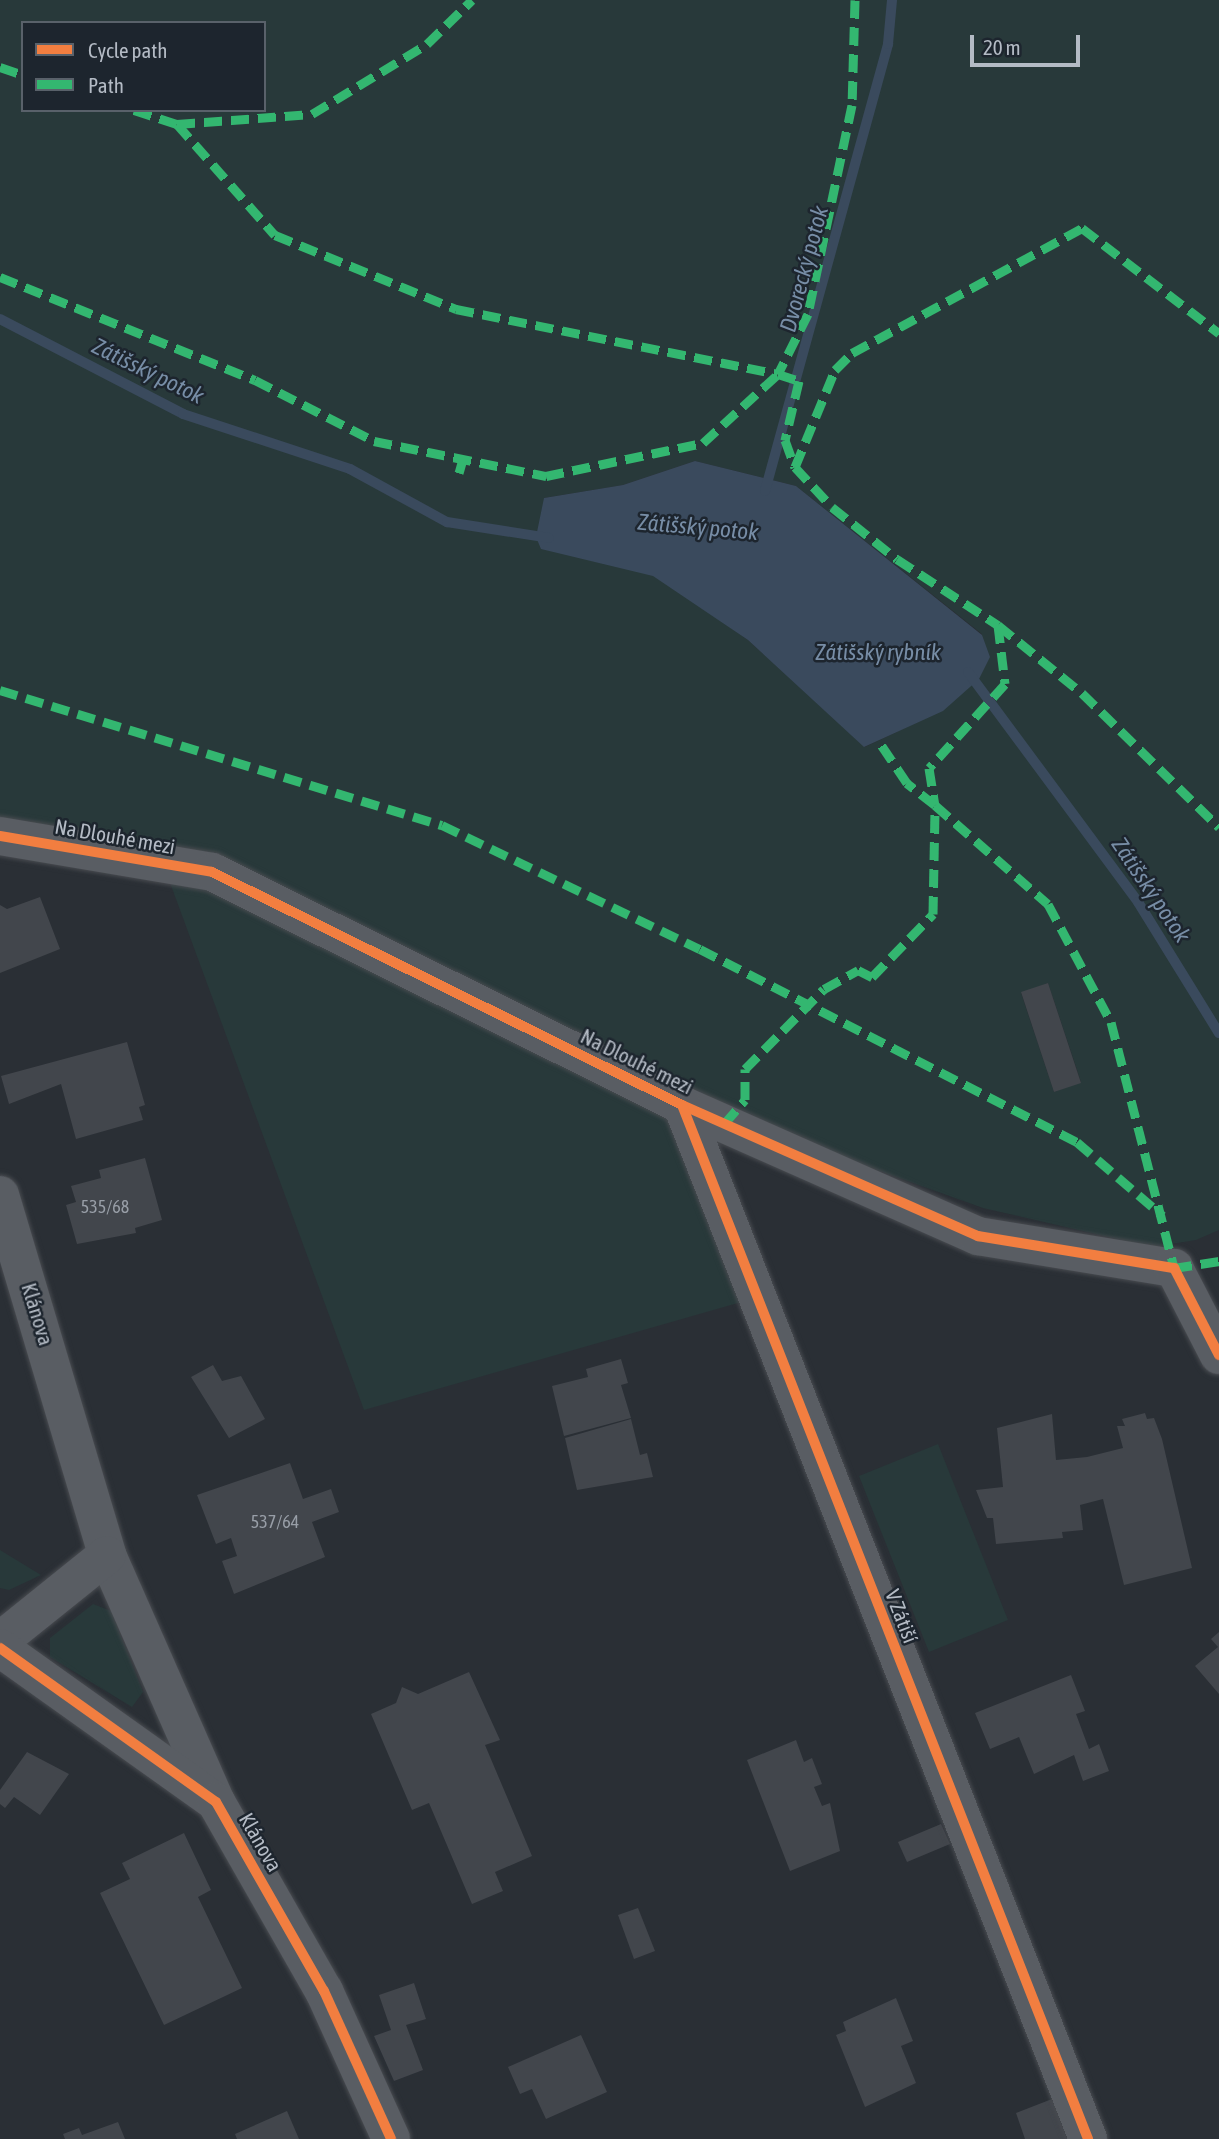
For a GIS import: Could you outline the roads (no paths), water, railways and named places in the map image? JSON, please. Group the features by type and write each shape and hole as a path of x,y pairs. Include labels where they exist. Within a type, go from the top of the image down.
{"street":[{"name":"Na Dlouhé mezi","path":"0,836 212,872 682,1105 978,1236 1174,1268 1219,1355"},
{"name":"V Zátiší","path":"682,1105 1088,2139"},
{"name":"Klánova","path":"0,1195 107,1555 216,1802 324,1991 391,2139"},
{"path":"0,1641 107,1555"},
{"name":"Klánova","path":"0,1648 216,1802"}],"water":[{"name":"Zátišský rybník","path":"695,461 796,486 982,635 990,657 979,679 943,711 864,747 748,640 653,576 541,549 536,537 544,498 623,485"}],"waterway":[{"name":"Dvorecký potok","path":"765,491 888,44 892,0"},
{"name":"Zátišský potok","path":"0,319 183,414 350,469 447,522 549,538"},
{"name":"Zátišský potok","path":"968,672 1138,902 1219,1033"}]}
